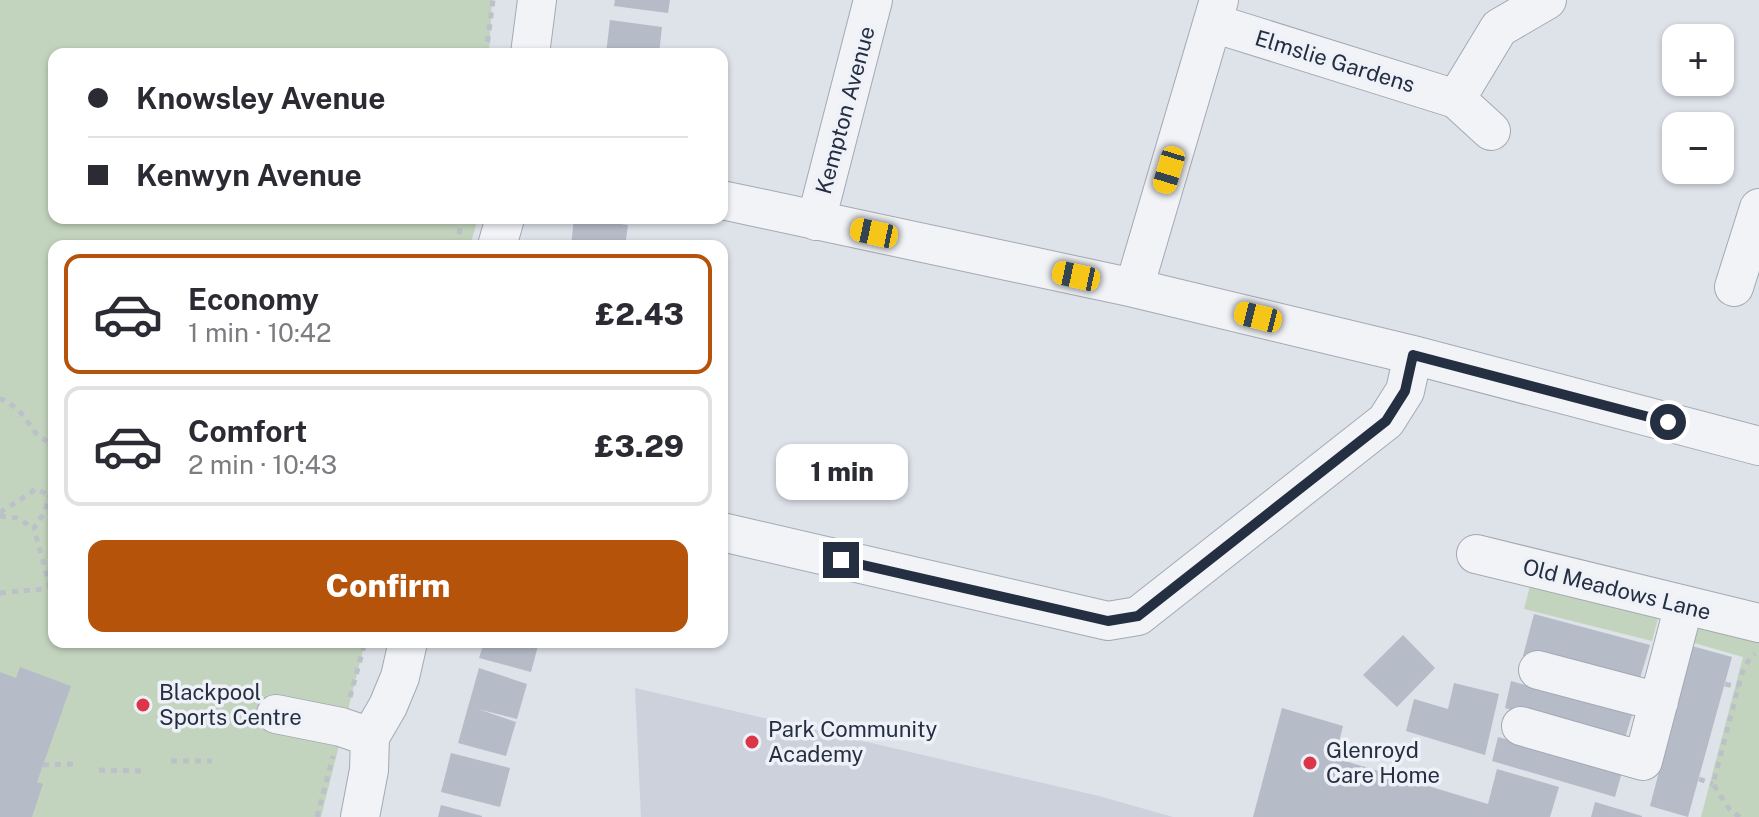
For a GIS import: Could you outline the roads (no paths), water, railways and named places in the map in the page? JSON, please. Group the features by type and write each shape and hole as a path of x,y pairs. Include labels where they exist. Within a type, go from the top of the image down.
{"street":[{"path":"531,48 537,0"},
{"name":"Kempton Avenue","path":"816,221 873,0"},
{"path":"1456,99 1499,28 1547,0"},
{"path":"1134,288 1216,12"},
{"name":"Elmslie Gardens","path":"1216,12 1456,99 1491,131"},
{"path":"728,201 1134,288 1413,355 1759,446"},
{"path":"1734,287 1759,208"},
{"path":"728,533 1108,621 1138,616 1386,421 1405,391 1413,355"},
{"name":"Old Meadows Lane","path":"1476,554 1759,623"},
{"path":"1521,726 1643,761 1684,605"},
{"path":"352,742 388,706 400,677 407,648"},
{"path":"1538,670 1659,702"},
{"path":"276,714 341,727 369,770 360,817"}],"place":[{"name":"Blackpool Sports Centre","path":"143,705"},
{"name":"Park Community Academy","path":"752,742"},
{"name":"Glenroyd Care Home","path":"1310,763"}]}
